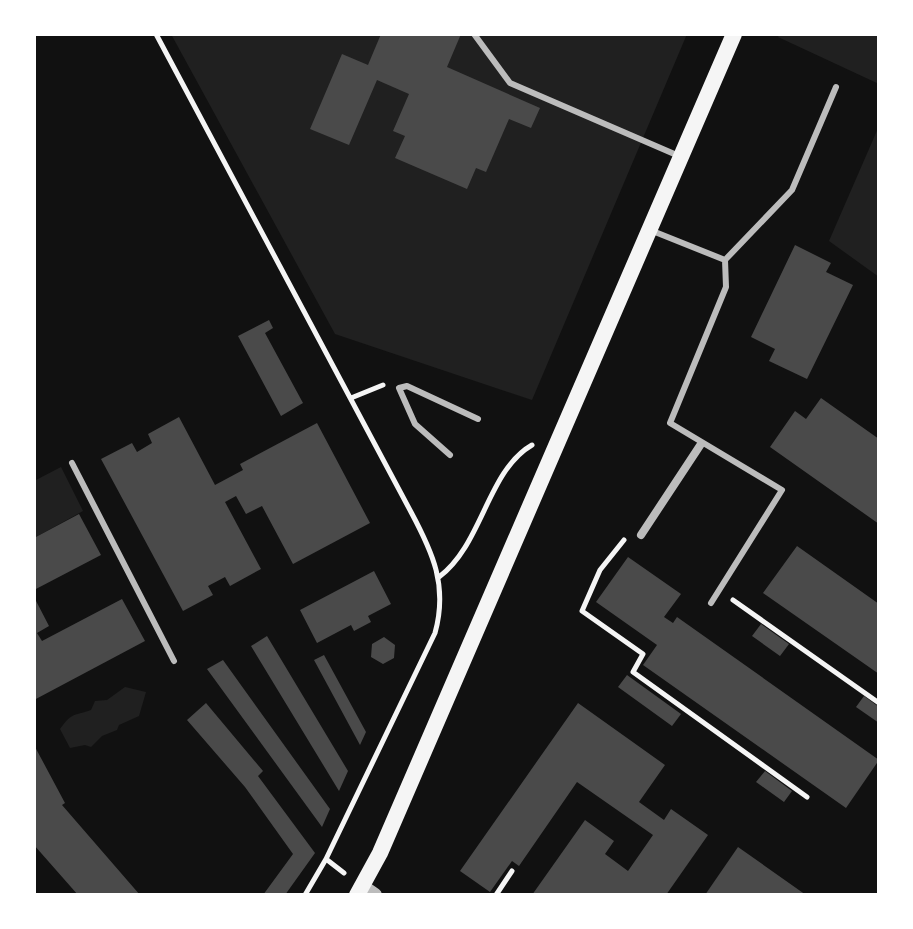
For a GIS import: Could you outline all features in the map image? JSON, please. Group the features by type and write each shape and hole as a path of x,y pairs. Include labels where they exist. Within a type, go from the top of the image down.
{"main road":[{"path":"365,892 734,34"}],"street":[{"path":"641,535 701,444"}],"lane":[{"path":"474,34 510,83 681,157"},
{"path":"711,603 782,490 670,423 726,287 725,260 792,190 836,87"},
{"path":"649,229 725,260"},
{"path":"450,455 415,424 399,388 407,386 478,419"},
{"path":"72,463 174,661"}],"path":[{"path":"156,34 418,525 439,577 442,608 435,633 326,859 305,895"},
{"path":"351,398 385,384 399,388"},
{"path":"439,577 461,558 509,466 524,450 567,424"},
{"path":"641,535 625,540 600,570 582,611 643,654 633,672 807,797"},
{"path":"719,591 879,703"},
{"path":"326,859 365,892"},
{"path":"496,895 512,871"}],"shaded area":[{"path":"171,34 687,34 532,400 335,334"},
{"path":"780,34 879,34 879,84 778,37"},
{"path":"879,126 879,277 829,241"},
{"path":"61,467 83,511 34,538 34,481"},
{"path":"125,687 146,692 139,716 119,725 117,730 102,736 91,747 70,748 60,729 64,723 74,715 91,710 95,701 107,700"}],"building":[{"path":"381,34 461,34 447,67 540,108 531,128 509,119 486,172 476,168 467,189 395,158 405,136 393,131 409,94 377,80 349,145 310,129 342,54 368,65"},
{"path":"795,245 831,263 826,272 853,285 807,379 769,361 775,349 751,337"},
{"path":"269,320 273,328 265,333 303,403 281,416 238,336"},
{"path":"821,398 879,439 879,524 770,447 795,411 806,419"},
{"path":"179,417 215,485 243,470 240,464 317,423 370,523 293,564 262,506 246,514 236,496 225,502 261,569 230,586 225,577 208,586 213,595 183,611 101,459 132,443 137,452 152,443 148,434"},
{"path":"79,514 101,555 34,590 34,538"},
{"path":"797,546 879,604 879,674 763,593"},
{"path":"628,557 681,594 664,617 673,623 677,617 879,760 846,808 643,665 657,645 596,602"},
{"path":"374,571 391,604 368,616 371,622 354,631 351,625 317,643 300,610"},
{"path":"34,597 49,626 37,633 42,641 122,599 145,641 34,700"},
{"path":"761,624 789,644 780,656 752,636"},
{"path":"267,636 348,771 339,791 251,646"},
{"path":"384,637 395,645 394,658 383,664 371,657 372,644"},
{"path":"324,655 366,732 360,745 314,660"},
{"path":"223,660 330,809 322,827 207,669"},
{"path":"627,675 681,714 672,726 618,687"},
{"path":"864,696 879,707 879,723 856,707"},
{"path":"206,703 263,771 258,776 315,853 285,895 263,895 293,854 245,787 187,720"},
{"path":"578,703 665,765 639,802 664,820 671,809 708,835 666,895 532,895 585,820 614,841 605,854 628,871 653,835 577,782 519,866 512,861 490,892 460,871"},
{"path":"34,745 65,803 62,805 140,895 78,895 34,845"},
{"path":"765,771 792,791 784,802 756,782"},
{"path":"738,847 806,895 705,895"}]}
